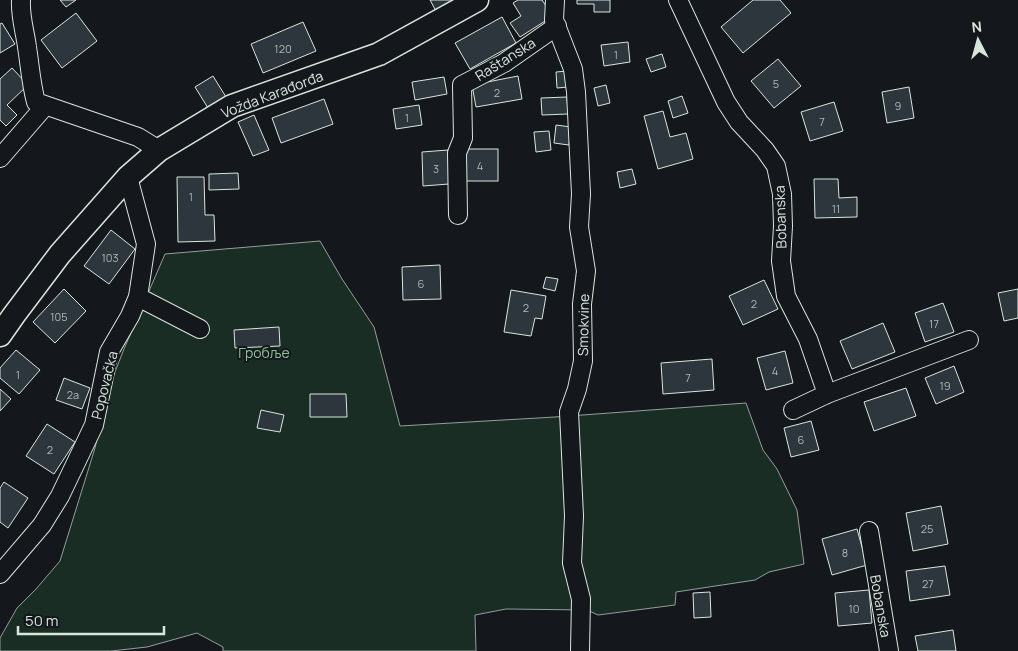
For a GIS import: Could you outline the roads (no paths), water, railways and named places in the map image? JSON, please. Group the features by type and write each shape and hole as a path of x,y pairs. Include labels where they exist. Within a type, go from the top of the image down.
{"street":[{"path":"21,0 20,13 27,45 31,84 36,102 138,136 159,150"},
{"name":"Vožda Karađorđa","path":"0,335 7,317 60,254 128,177 159,150 232,106 378,54 477,0"},
{"name":"Smokvine","path":"555,0 554,20 573,69 576,92 580,169 579,227 586,271 582,304 583,361 577,389 569,412 574,516 572,563 581,599 580,651"},
{"name":"Bobanska","path":"678,0 726,102 739,122 765,150 776,166 782,194 781,261 786,296 808,339 828,394"},
{"name":"Raštanska","path":"458,215 457,153 463,138 462,85 504,63 557,26"},
{"path":"0,158 45,106"},
{"name":"Popovačka","path":"0,574 42,525 60,496 94,425 110,352 138,297 146,244 128,177"},
{"path":"138,297 200,329"},
{"path":"793,410 828,394 969,340"},
{"name":"Bobanska","path":"869,531 889,651"}],"park label":[{"name":"Гробље","path":"264,352"}]}
